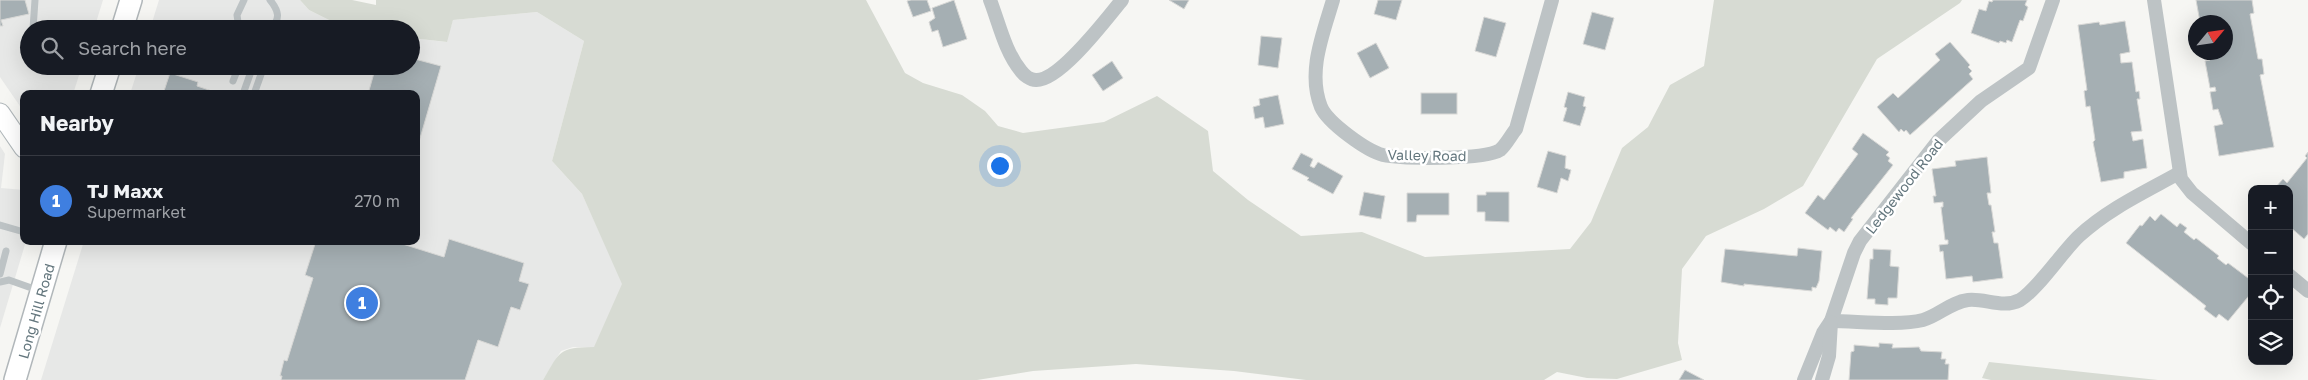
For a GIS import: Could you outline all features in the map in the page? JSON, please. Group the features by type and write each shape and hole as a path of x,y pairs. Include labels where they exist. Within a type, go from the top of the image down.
{"main road":[{"path":"125,20 131,0"},
{"path":"102,90 107,75"},
{"name":"Long Hill Road","path":"16,380 55,245"}],"street":[{"path":"990,0 1012,56 1020,70 1036,81 1046,78 1072,59 1122,0"},
{"name":"Valley Road","path":"1333,0 1316,59 1316,92 1322,109 1352,138 1382,155 1432,158 1486,155 1500,150 1508,140 1516,128 1552,0"},
{"name":"Ledgewood Road","path":"1804,380 1823,333 1831,321 1854,253 1860,241 1938,141 1980,101 2020,76 2029,68 2053,0"},
{"path":"2154,0 2179,173 2186,187 2192,193 2248,241"},
{"path":"0,114 20,142"},
{"path":"1831,321 1914,322 1930,318 1952,305 1968,300 1997,304 2015,302 2027,295 2068,246 2090,226 2179,173"},
{"path":"2293,278 2308,290"},
{"name":"Ledgewood Road","path":"1822,380 1829,356 1831,321"}],"lane":[{"path":"34,20 36,0"},
{"path":"238,20 237,15 244,0"},
{"path":"270,0 276,10 276,20"},
{"path":"233,81 235,75"},
{"path":"244,90 250,75"},
{"path":"255,90 261,75"},
{"path":"0,225 20,231"},
{"path":"0,274 6,251"},
{"path":"0,282 9,280 41,292"}],"shaded area":[{"path":"0,0 103,0 97,20 20,20 20,75 79,75 74,90 20,90 20,106 0,77"},
{"path":"159,0 300,0 309,10 329,20 153,20"},
{"path":"300,0 352,0 376,5 376,0 866,0 905,73 923,83 962,95 985,111 998,126 1023,133 1104,122 1157,96 1208,131 1213,171 1248,200 1301,236 1362,232 1425,257 1570,249 1591,222 1622,148 1648,127 1670,85 1704,66 1714,0 1962,0 1877,59 1803,186 1764,209 1706,236 1682,269 1678,343 1682,360 1617,379 1587,378 1557,372 1544,380 1306,380 1234,371 1136,364 1033,371 977,380 543,380 562,353 573,348 594,347 622,284 582,194 552,161 584,41 537,12 453,20 447,42 420,39 420,20 329,20 309,10"},
{"path":"537,12 584,41 552,161 582,194 623,284 594,348 573,347 561,351 543,380 41,380 83,245 420,245 420,90 131,90 136,75 420,75 420,39 446,42 453,20"},
{"path":"0,146 5,154 1,188 20,190 20,245 25,245 0,328"},
{"path":"1989,362 2158,380 1991,380 1982,378"}],"building":[{"path":"0,0 25,0 29,14 1,20 3,26 0,26"},
{"path":"927,0 931,11 913,17 907,1"},
{"path":"954,0 967,39 943,47 938,30 932,32 929,22 935,18 932,8"},
{"path":"1169,0 1189,0 1184,9"},
{"path":"1378,0 1402,0 1396,20 1374,14"},
{"path":"1993,0 2027,0 2025,5 2028,7 2023,21 2020,20 2012,42 2007,40 2006,43 2000,41 1999,43 1971,33 1979,9 1986,11 1989,1 1992,2"},
{"path":"2196,0 2252,0 2254,13 2250,14 2258,59 2262,59 2264,74 2260,75 2274,147 2219,156 2214,126 2223,124 2218,109 2213,110 2210,92 2216,91 2215,87 2210,88 2205,61 2233,60 2233,15 2199,15"},
{"path":"1592,12 1614,18 1605,50 1583,44"},
{"path":"1484,17 1506,23 1496,57 1475,51"},
{"path":"2125,21 2130,52 2120,54 2121,63 2132,62 2136,92 2139,91 2140,99 2137,99 2142,131 2131,132 2133,141 2143,139 2147,168 2124,172 2124,178 2101,182 2093,142 2095,140 2090,106 2086,107 2084,91 2087,90 2078,25 2099,22 2100,25"},
{"path":"1261,36 1282,38 1278,68 1258,65"},
{"path":"1950,42 1970,65 1968,67 1972,71 1969,74 1973,79 1910,135 1906,130 1904,132 1901,129 1899,132 1877,107 1893,93 1898,98 1940,60 1935,54"},
{"path":"1376,43 1389,68 1370,78 1357,53"},
{"path":"420,60 441,66 420,138 420,90 369,90 373,75 420,75"},
{"path":"1112,61 1123,78 1103,91 1092,75"},
{"path":"169,75 176,75 198,82 197,86 209,90 164,90"},
{"path":"1568,92 1585,97 1583,106 1586,107 1580,126 1563,121 1567,108 1564,107"},
{"path":"1421,93 1457,93 1457,114 1421,114"},
{"path":"1278,95 1284,124 1265,128 1263,117 1255,119 1253,107 1260,105 1259,99"},
{"path":"1863,133 1889,152 1886,155 1890,158 1888,161 1893,165 1851,218 1853,219 1844,232 1839,228 1836,232 1830,227 1828,230 1805,213 1818,195 1824,200 1858,154 1852,149"},
{"path":"1548,151 1566,156 1565,168 1571,170 1568,181 1561,178 1557,193 1537,187"},
{"path":"2308,152 2308,234 2304,239 2293,229 2293,185 2278,185 2283,179 2287,183 2307,158 2305,156"},
{"path":"1301,153 1313,159 1310,166 1314,168 1318,162 1343,176 1333,194 1307,180 1309,178 1292,169"},
{"path":"1987,157 1991,193 1987,193 1989,205 1991,205 1995,232 1992,232 1994,243 1998,243 2003,278 1973,282 1972,276 1946,279 1943,251 1940,252 1939,245 1948,244 1948,240 1945,240 1941,207 1943,207 1943,202 1934,203 1933,196 1936,196 1932,169 1956,166 1955,161"},
{"path":"1364,192 1385,196 1381,219 1359,215"},
{"path":"1486,192 1509,192 1509,222 1485,221 1485,212 1477,212 1477,195 1486,195"},
{"path":"1407,193 1449,193 1449,215 1417,215 1416,222 1407,222"},
{"path":"2161,214 2177,227 2180,223 2187,228 2184,232 2194,240 2196,238 2219,256 2217,258 2226,265 2228,263 2248,278 2248,297 2228,321 2219,314 2216,318 2204,309 2206,306 2126,243 2150,216 2155,221"},
{"path":"449,239 524,263 519,281 529,284 520,310 511,307 498,347 478,340 465,380 281,380 282,376 280,376 284,360 287,361 313,278 305,275 315,245 406,245 444,257"},
{"path":"1798,248 1822,251 1819,281 1816,288 1812,287 1812,291 1744,284 1744,286 1721,282 1725,249 1797,256"},
{"path":"1873,249 1891,250 1890,266 1899,267 1897,298 1888,298 1888,305 1875,304 1875,299 1867,299 1870,259 1873,259"},
{"path":"1879,343 1893,344 1892,348 1919,347 1921,351 1942,352 1941,359 1946,359 1945,364 1949,364 1948,380 1849,380 1851,352 1854,351 1854,345 1879,347"},
{"path":"1685,370 1704,380 1679,380"}],"place":[{"name":"TJ Maxx","path":"362,303"}]}
